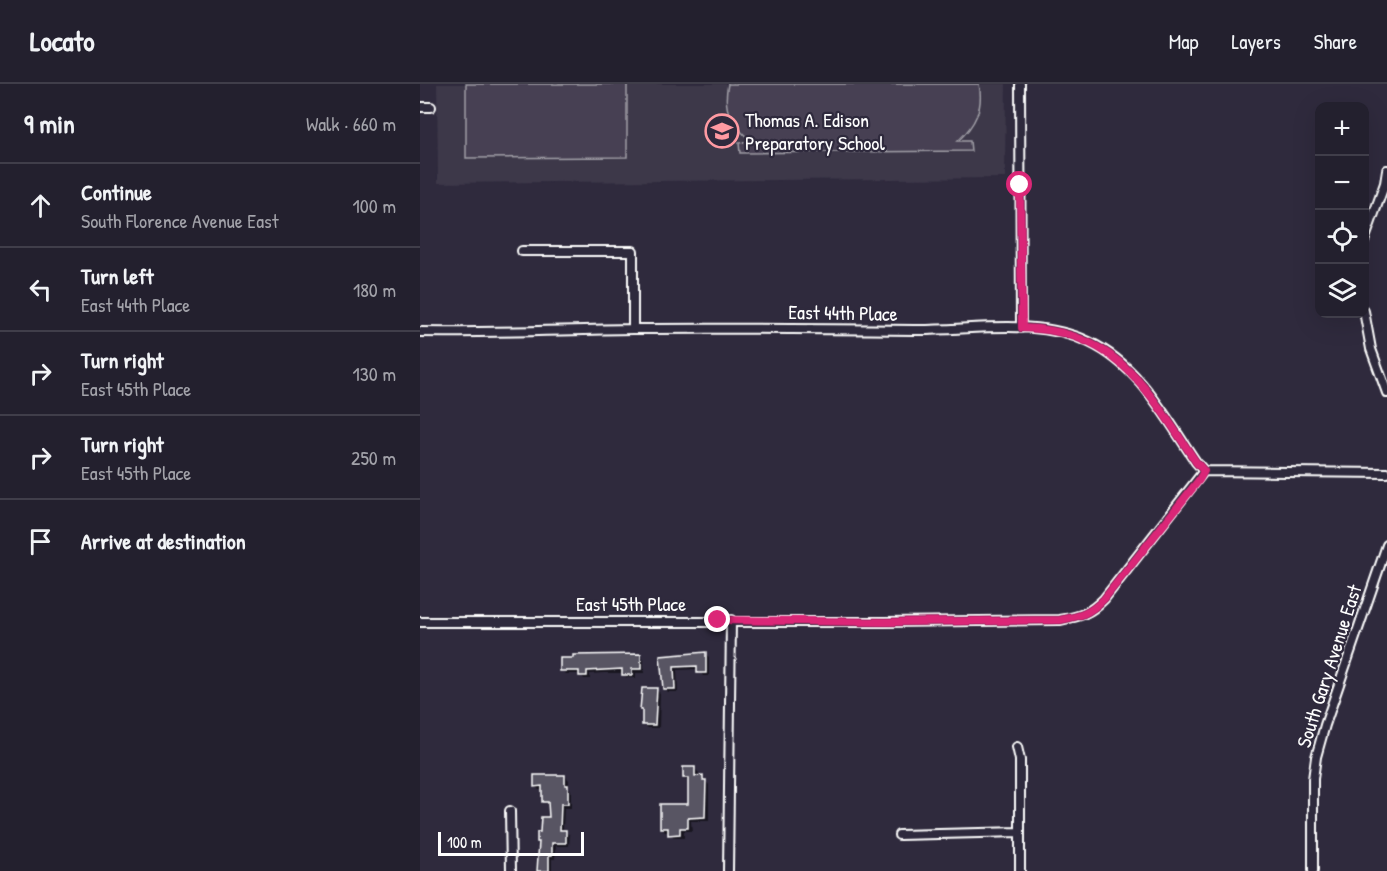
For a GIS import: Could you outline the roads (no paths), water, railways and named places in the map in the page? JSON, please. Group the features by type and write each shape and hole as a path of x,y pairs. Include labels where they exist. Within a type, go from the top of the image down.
{"street":[{"path":"1020,84 1022,328"},
{"path":"420,107 431,107"},
{"path":"1369,229 1385,183 1387,170"},
{"path":"522,250 633,251 633,329"},
{"path":"1366,318 1371,349 1387,393"},
{"name":"East 44th Place","path":"420,332 633,329 1022,328 1052,330 1090,342 1124,364 1149,392 1204,471"},
{"path":"1204,471 1387,472"},
{"name":"East 45th Place","path":"420,622 1060,620 1092,611 1104,599 1204,471"},
{"name":"South Gary Avenue East","path":"1313,871 1313,779 1316,757 1387,545"},
{"path":"728,871 731,620"},
{"path":"1017,747 1020,760 1020,871"},
{"path":"510,811 511,871"},
{"path":"899,835 1020,832"}],"place":[{"name":"Thomas A. Edison Preparatory School","path":"722,131"}]}
